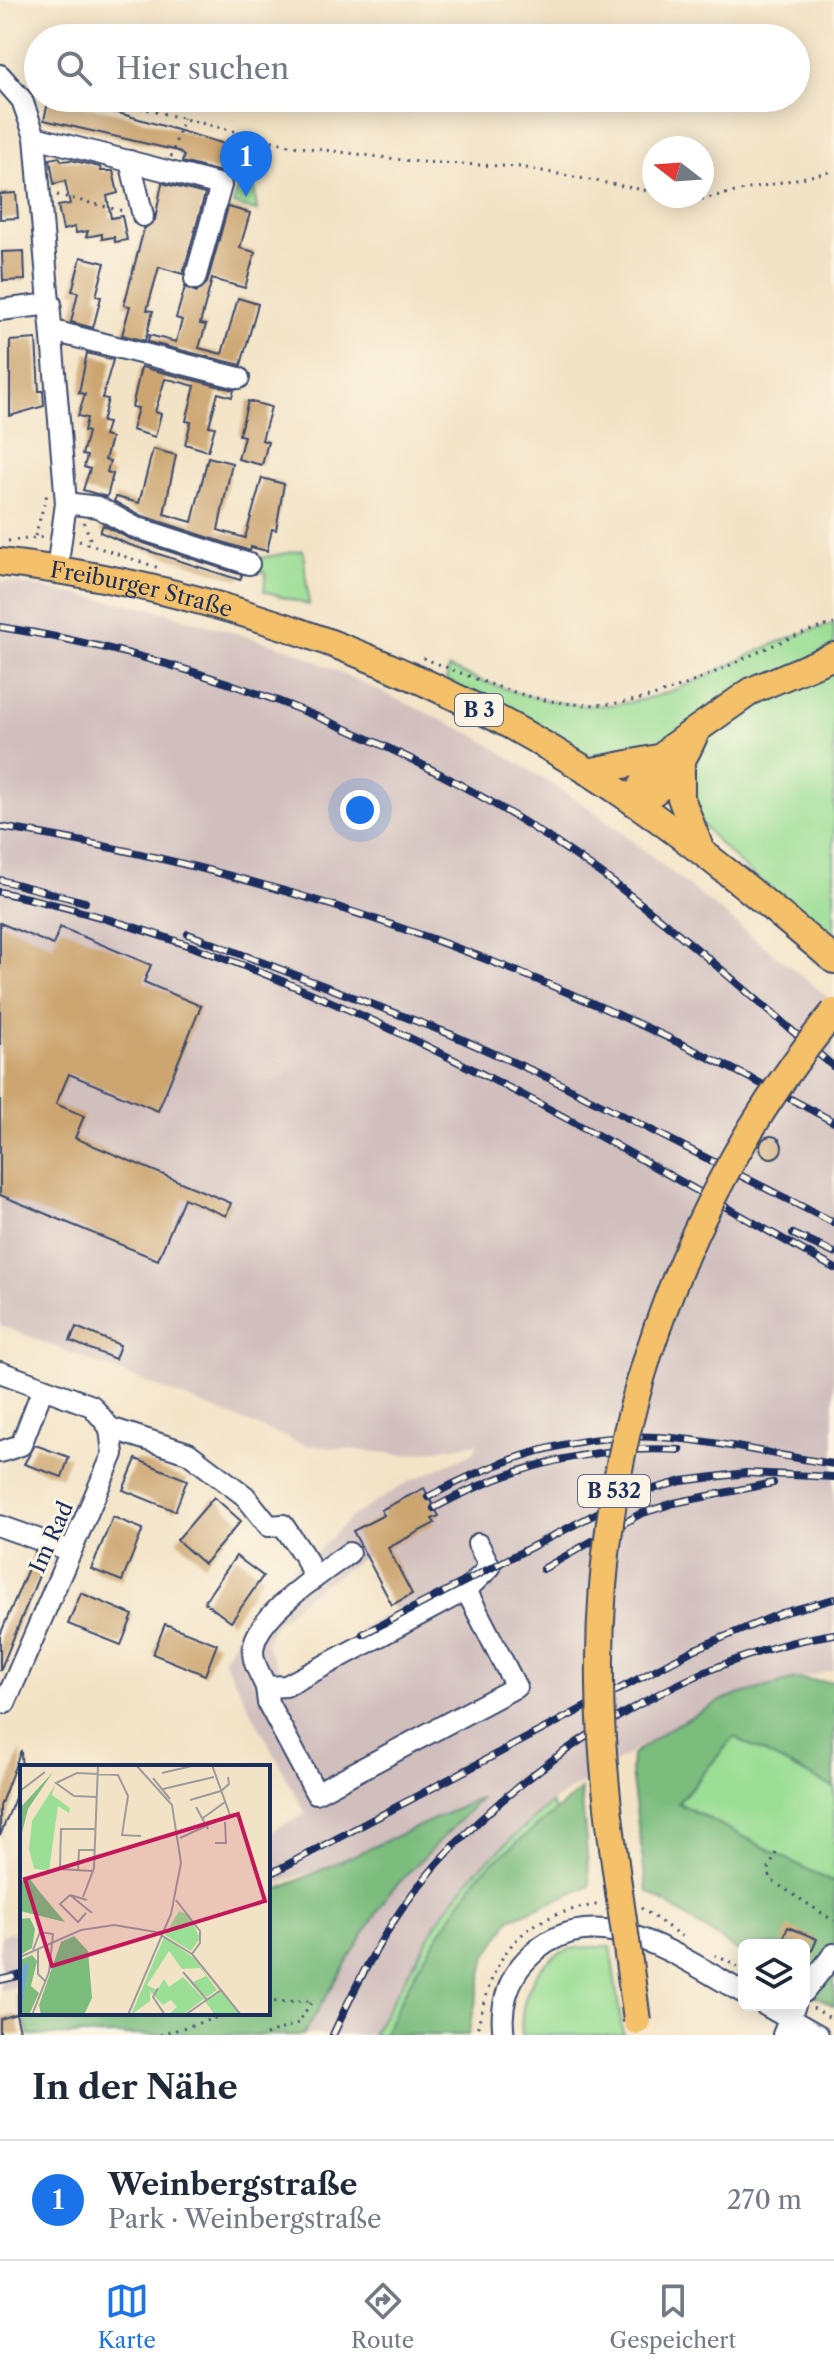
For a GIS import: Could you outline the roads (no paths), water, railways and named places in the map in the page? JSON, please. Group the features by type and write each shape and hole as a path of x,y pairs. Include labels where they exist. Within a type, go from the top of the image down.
{"main road":[{"name":"Freiburger Straße","path":"0,562 145,586 279,626 365,657 473,707 588,772"},
{"path":"634,802 659,791 670,761 695,734 753,690 834,656"},
{"path":"588,772 670,761"},
{"path":"670,761 702,851"},
{"name":"B 3","path":"588,772 702,851 834,960"},
{"name":"B 532","path":"638,2028 605,1777 600,1686 604,1563 618,1467 649,1351 700,1222 749,1131 834,1012"}],"street":[{"path":"4,79 24,106"},
{"path":"26,112 35,137 37,193 51,304 66,503 57,570"},
{"path":"35,137 221,185 195,279"},
{"path":"130,161 143,216"},
{"path":"0,310 51,304"},
{"path":"53,331 239,378"},
{"path":"66,503 98,507 132,526 249,564"},
{"path":"0,1372 92,1406 110,1428 188,1453 245,1496 269,1526 283,1525 310,1568"},
{"path":"0,1452 15,1450 26,1438 43,1388"},
{"name":"Im Rad","path":"0,1702 5,1703 113,1454 110,1428"},
{"path":"0,1526 71,1551"},
{"path":"266,1687 286,1686 466,1590 490,1567 478,1544"},
{"path":"349,1553 310,1568 254,1642 253,1659 266,1687 268,1703 316,1793 516,1687 466,1590"},
{"path":"504,2035 505,2001 522,1964 546,1942 577,1929 606,1929 635,1936 738,1990"},
{"path":"810,1984 834,1954"},
{"path":"785,2022 818,2035"}],"railway":[{"path":"0,627 157,661 235,686 312,714 387,747 459,784 529,825 627,893 834,1067"},
{"path":"0,827 220,873 326,903 430,938 532,977 633,1021 834,1122"},
{"path":"0,880 85,902"},
{"path":"0,892 111,920 220,957 326,1000 430,1048 533,1101 834,1268"},
{"path":"188,934 450,1034 551,1079 834,1223"},
{"path":"793,1234 834,1253"},
{"path":"428,1497 511,1460 597,1439 680,1439 834,1464"},
{"path":"434,1508 492,1481 552,1462 615,1451 680,1450"},
{"path":"363,1634 632,1495 682,1481 746,1473 834,1477"},
{"path":"543,1569 640,1514 674,1503 773,1483"},
{"path":"270,1874 693,1650 782,1613 834,1599"},
{"path":"333,2035 371,1959 417,1888 456,1844 501,1801 551,1761 604,1725 660,1693 718,1667 776,1647 834,1634"},
{"path":"0,1980 20,1975"}],"place":[{"name":"Weinbergstraße","path":"246,197"}]}
